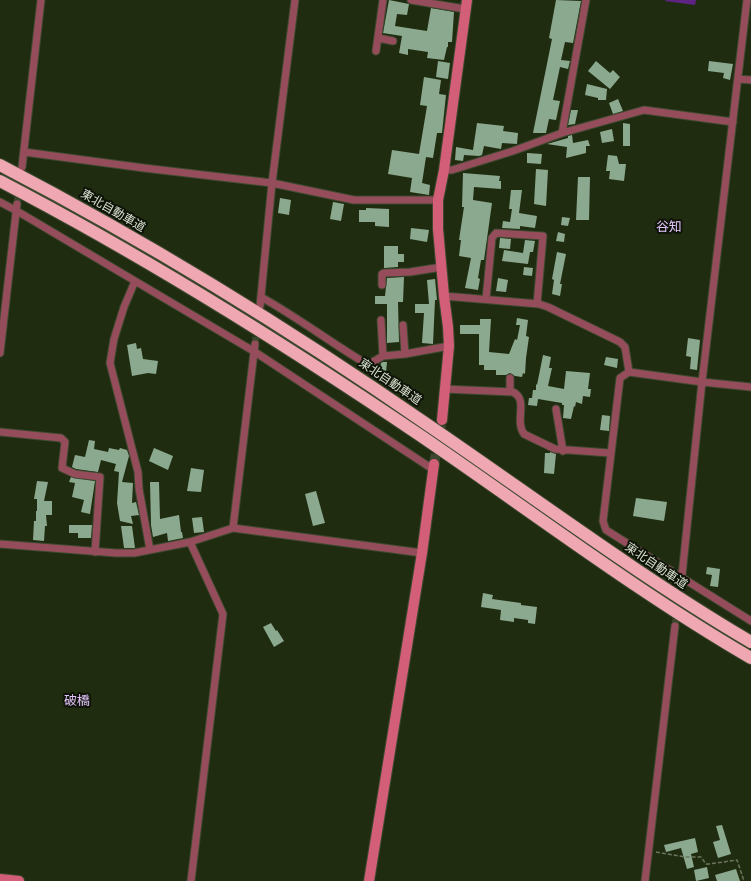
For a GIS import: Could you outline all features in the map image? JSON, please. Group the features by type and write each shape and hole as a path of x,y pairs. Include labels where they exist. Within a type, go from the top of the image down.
{"highway":[{"name":"東北自動車道","path":"0,165 99,219 248,306 351,372 642,574 711,619 751,642"},
{"path":"0,181 87,228 196,291 293,351 423,438 637,587 706,632 751,658"}],"street":[{"path":"22,167 41,0"},
{"path":"260,306 272,183 295,0"},
{"path":"376,51 383,0"},
{"path":"411,0 466,4 444,170 438,200 438,228 449,346 442,420"},
{"path":"562,133 586,0"},
{"path":"681,585 702,382 748,0"},
{"path":"378,38 393,40"},
{"path":"738,78 751,80"},
{"path":"444,170 452,170 492,158 562,133 644,110 733,122"},
{"path":"24,152 272,183 354,200 438,200"},
{"path":"0,202 17,207 135,281 255,352 434,467 422,553 369,881"},
{"path":"0,353 17,207"},
{"path":"486,299 492,238 496,233 543,236 537,304"},
{"path":"382,285 382,274 384,273 410,272 442,267"},
{"path":"135,281 124,307 114,339 110,364 138,472 139,489 150,550"},
{"path":"444,296 537,304 554,310 620,342 625,347 629,372"},
{"path":"261,297 289,313 344,351 365,363 369,364 383,356 405,354 449,346"},
{"path":"381,320 383,356"},
{"path":"403,325 405,354"},
{"path":"233,528 255,344"},
{"path":"751,387 629,372 620,378 603,521 606,530 751,621"},
{"path":"510,378 510,392"},
{"path":"444,389 510,392 518,395 520,397 520,427 524,434 555,450 610,453"},
{"path":"556,409 563,451"},
{"path":"0,432 61,438 65,442 62,468 75,474 100,477 95,552"},
{"path":"0,544 122,553 150,550 190,542 233,528 422,553"},
{"path":"190,542 223,614 191,881"},
{"path":"645,881 675,626"},
{"path":"0,879 19,881"}],"path":[{"path":"648,851 685,858 698,856 701,857 706,864 737,860 744,881"}],"shaded area":[{"path":"696,0 695,5 665,1"}],"building":[{"path":"389,0 409,4 407,15 397,14 395,26 427,31 431,8 454,12 452,42 448,42 444,60 427,58 428,52 408,49 408,55 399,53 402,36 383,33"},
{"path":"556,0 581,1 573,43 565,42 561,60 570,61 568,69 560,67 553,100 560,101 556,120 549,119 546,133 533,133 552,39 549,38"},
{"path":"438,61 450,63 448,79 436,77"},
{"path":"596,61 610,73 613,70 620,77 610,89 588,71"},
{"path":"709,61 733,64 730,80 723,78 724,73 708,71"},
{"path":"424,77 441,80 439,94 446,95 442,133 437,133 433,158 426,157 422,183 430,185 429,195 410,192 412,178 388,174 392,150 419,154 427,106 420,105"},
{"path":"587,84 607,89 606,100 598,100 598,98 585,95"},
{"path":"618,99 623,111 613,114 609,103"},
{"path":"571,110 578,110 575,124 568,125"},
{"path":"477,123 504,126 503,131 518,133 517,144 502,143 501,149 484,146 482,155 464,155 463,161 455,160 456,147 473,150"},
{"path":"623,123 630,124 630,146 623,146"},
{"path":"612,129 614,141 602,143 600,132"},
{"path":"572,135 573,143 588,140 590,146 586,146 586,153 566,158 567,147 547,144 568,138 568,136"},
{"path":"527,153 542,154 541,164 527,163"},
{"path":"608,155 617,156 619,164 626,164 624,181 609,179 610,171 606,171"},
{"path":"536,169 548,170 546,206 534,204"},
{"path":"463,173 500,176 499,181 501,181 501,189 474,187 473,200 492,203 484,260 481,260 478,278 480,279 478,290 465,288 471,258 459,256 461,240 459,240 464,207 462,207"},
{"path":"578,177 590,177 589,220 576,220"},
{"path":"511,190 522,190 519,213 537,216 535,228 520,226 520,229 502,228 503,221 510,222 512,209 509,209"},
{"path":"280,198 291,200 289,215 278,213"},
{"path":"333,202 344,204 341,221 330,219"},
{"path":"366,208 389,209 389,227 375,226 375,222 359,222 359,210 366,210"},
{"path":"562,217 570,218 568,226 561,225"},
{"path":"411,228 429,230 427,242 410,239"},
{"path":"558,232 565,234 564,242 556,241"},
{"path":"500,238 511,239 510,249 499,248"},
{"path":"525,240 535,241 533,252 530,252 528,264 502,261 504,250 523,253"},
{"path":"384,246 398,246 398,254 404,254 404,262 398,262 398,267 384,268"},
{"path":"557,252 566,254 560,284 562,284 560,296 552,294 554,280 552,279"},
{"path":"524,267 533,268 532,276 523,275"},
{"path":"404,277 403,302 398,302 399,342 387,343 387,304 375,304 375,296 385,296 387,278"},
{"path":"498,278 508,280 506,292 496,291"},
{"path":"435,279 437,300 435,300 433,344 422,343 424,313 415,313 415,304 429,304 427,280"},
{"path":"517,318 528,320 526,336 529,337 525,374 523,373 522,377 515,376 510,373 506,375 496,375 496,370 484,370 484,365 479,365 479,334 460,334 460,325 480,325 480,319 491,319 489,352 509,354 515,339 517,340 520,325 516,325"},
{"path":"688,338 700,340 697,370 690,369 691,357 686,356"},
{"path":"136,343 137,349 141,348 143,359 158,361 156,374 148,373 132,376 127,345"},
{"path":"543,355 551,357 549,368 552,368 548,386 564,389 566,371 590,373 588,389 591,389 590,397 583,396 582,404 576,402 571,419 563,418 564,405 562,405 562,403 538,399 537,406 528,405 529,398 532,398 533,390 536,390"},
{"path":"606,357 618,359 617,368 604,365"},
{"path":"387,362 386,372 380,372 381,363"},
{"path":"602,415 610,416 609,431 600,430"},
{"path":"89,440 95,441 94,449 108,452 109,448 119,450 120,448 127,450 129,456 122,482 133,483 132,503 136,502 139,515 131,516 133,524 120,521 117,503 119,472 114,471 116,464 101,460 98,472 76,469 72,467 75,455 85,457"},
{"path":"154,448 173,456 168,470 149,461"},
{"path":"550,452 556,454 554,474 544,473 545,453"},
{"path":"191,468 204,470 201,492 187,491"},
{"path":"71,477 95,481 90,514 81,512 84,500 72,497 75,483 69,482"},
{"path":"37,481 48,482 44,501 52,501 52,515 46,515 47,526 45,526 44,541 33,540 34,521 36,521 37,511 37,499 34,499"},
{"path":"150,482 159,482 160,519 179,515 183,538 168,541 167,533 153,537 151,525"},
{"path":"316,491 325,523 313,526 305,494"},
{"path":"636,498 667,502 664,521 633,516"},
{"path":"202,517 204,532 194,533 192,518"},
{"path":"69,525 92,525 91,538 78,538 78,533 69,533"},
{"path":"121,526 132,526 135,548 124,548"},
{"path":"707,567 720,569 718,587 710,586 712,575 706,574"},
{"path":"483,593 493,595 492,599 537,607 535,624 528,623 528,620 514,618 514,622 500,620 501,610 481,607"},
{"path":"271,623 284,641 274,647 263,627"},
{"path":"722,825 731,854 718,858 713,842 720,840 716,826"},
{"path":"695,838 698,852 691,854 694,867 687,869 681,848 666,852 664,845"},
{"path":"707,867 709,878 696,881 694,870"},
{"path":"736,869 740,881 717,881 715,875"}],"tunnel":[{"path":"17,204 21,173"},
{"path":"255,344 259,312"},
{"path":"434,464 442,420"},
{"path":"675,626 681,585"}],"district":[{"name":"谷知","path":"669,227"},
{"name":"破橋","path":"77,701"}]}
